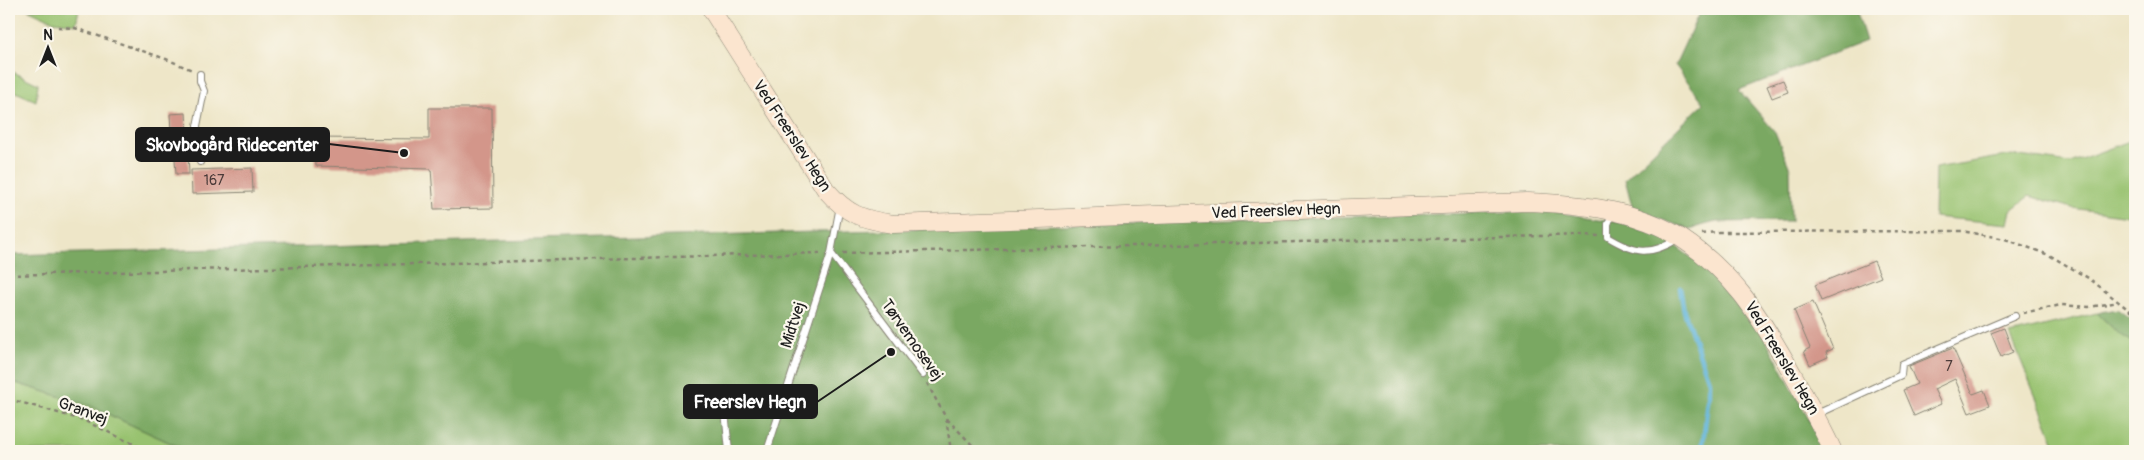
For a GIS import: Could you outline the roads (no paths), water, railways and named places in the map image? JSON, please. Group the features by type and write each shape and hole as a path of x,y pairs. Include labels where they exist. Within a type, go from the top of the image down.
{"street":[{"name":"Ved Freerslev Hegn","path":"711,9 826,190 840,206 872,221 893,224 1527,202 1565,203 1614,211 1641,220 1680,238 1725,273 1743,293 1816,414 1833,451"}],"lane":[{"path":"200,74 200,81 204,91 197,126 200,162"},
{"name":"Midtvej","path":"766,451 831,253 840,206"},
{"path":"1614,211 1608,224 1608,237 1628,249 1653,251 1680,238"},
{"name":"Tørvemosevej","path":"831,253 923,375"},
{"path":"1816,414 1901,375 1902,364 2015,316"},
{"path":"724,401 729,451"}],"waterway":[{"path":"1680,288 1684,311 1710,384 1702,451"}],"place":[{"name":"Skovbogård Ridecenter","path":"404,153"},
{"name":"Freerslev Hegn","path":"891,352"}]}
